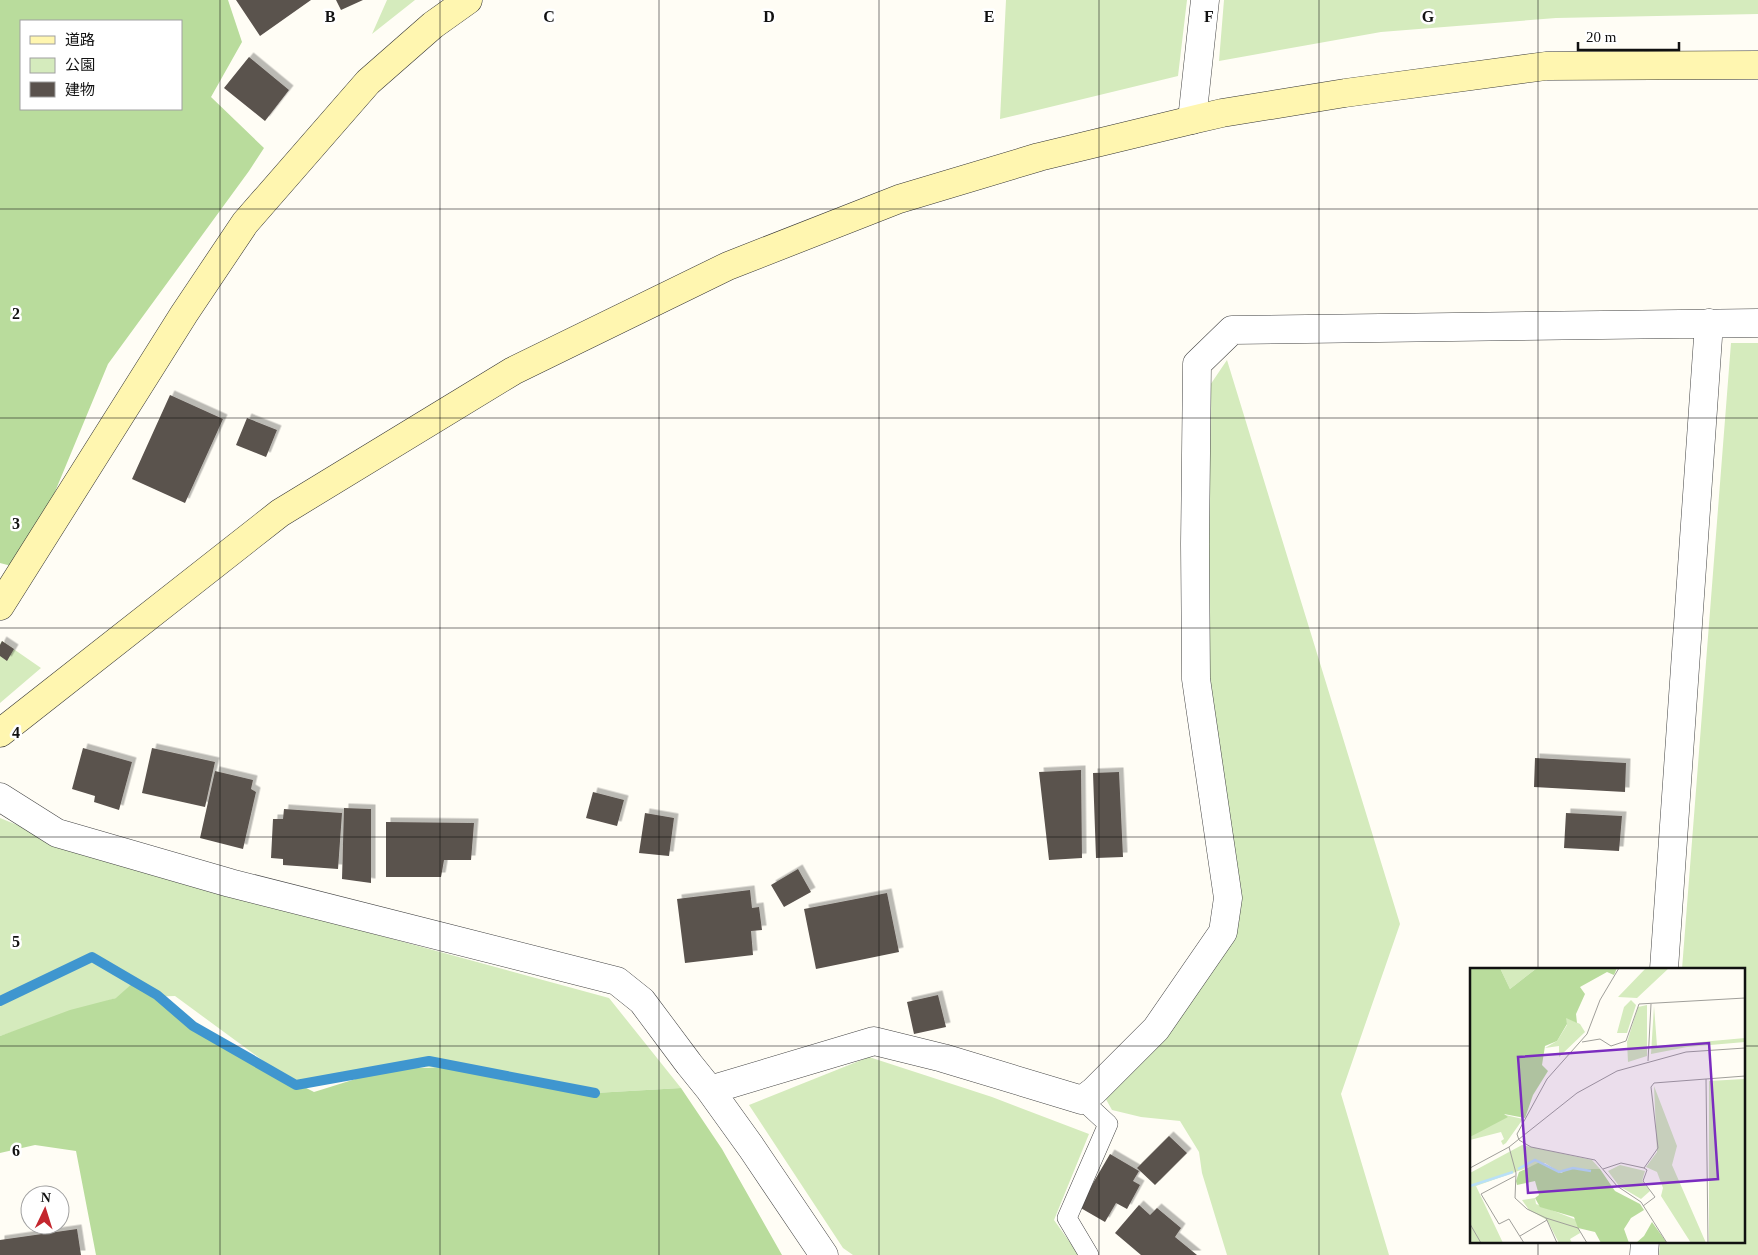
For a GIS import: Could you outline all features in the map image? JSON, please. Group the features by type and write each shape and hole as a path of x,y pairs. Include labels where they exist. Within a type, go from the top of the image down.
{"street":[{"path":"0,606 184,314 245,223 368,82 433,24 468,0"},
{"path":"1192,120 1205,0"},
{"path":"0,733 280,513 512,371 728,266 899,199 1039,157 1192,120 1222,113 1345,93 1546,66 1758,65"},
{"path":"1664,968 1709,323"},
{"path":"710,1090 874,1041 943,1058 1082,1100 1094,1092 1156,1029 1223,932 1228,898 1196,678 1197,364 1232,330 1758,323"},
{"path":"0,797 57,833 230,883 617,981 642,1001 710,1090 752,1147 824,1255"},
{"path":"1644,1255 1645,1242"}],"lane":[{"path":"1082,1100 1108,1124 1067,1218 1089,1255"}],"green space":[{"path":"0,0 228,0 242,42 211,97 264,148 108,364 23,569 0,563"},
{"path":"387,0 415,0 372,34"},
{"path":"1006,0 1187,0 1178,76 1000,119"},
{"path":"1224,0 1758,0 1758,14 1556,18 1381,32 1219,61"},
{"path":"1731,343 1758,343 1758,1255 1659,1255 1660,1242 1746,1242 1746,968 1682,968"},
{"path":"1227,360 1400,924 1341,1094 1389,1255 1227,1255 1202,1173 1199,1152 1180,1121 1141,1117 1112,1110 1103,1094 1229,936 1204,681 1204,394"},
{"path":"2,641 41,668 0,703 0,644"},
{"path":"0,818 42,835 209,889 609,998 681,1088 595,1093 409,1064 296,1085 175,996 116,998 0,1036"},
{"path":"134,982 244,1056 314,1092 394,1067 479,1069 595,1093 681,1088 722,1149 782,1255 96,1255 76,1151 35,1145 0,1153 0,1036 70,1010 116,998"},
{"path":"869,1057 992,1097 1089,1134 1054,1220 1079,1255 853,1255 843,1248 749,1105"}],"building":[{"path":"236,0 311,0 260,36"},
{"path":"336,0 363,0 341,10"},
{"path":"249,57 289,90 265,121 224,88"},
{"path":"170,395 223,419 185,503 132,479"},
{"path":"247,418 277,430 266,457 236,445"},
{"path":"2,641 14,649 7,661 0,656"},
{"path":"83,748 132,762 119,810 94,802 95,796 72,789"},
{"path":"152,748 215,762 205,807 142,793"},
{"path":"1535,758 1626,763 1625,792 1534,787"},
{"path":"1081,770 1082,858 1049,860 1039,772"},
{"path":"215,771 253,780 251,789 256,792 243,849 200,838"},
{"path":"1119,772 1123,857 1096,858 1093,773"},
{"path":"593,792 624,800 617,826 586,818"},
{"path":"344,808 371,809 371,883 342,879"},
{"path":"284,809 342,813 338,869 283,865 283,859 271,858 273,819 283,819"},
{"path":"645,813 674,818 669,856 639,853"},
{"path":"1566,813 1622,816 1619,851 1564,848"},
{"path":"386,822 474,823 471,860 444,860 441,877 386,877"},
{"path":"798,869 811,892 784,907 771,885"},
{"path":"750,890 752,908 759,907 762,930 751,931 753,955 685,963 677,899"},
{"path":"887,893 899,952 816,969 804,909"},
{"path":"938,995 946,1027 914,1034 907,1002"},
{"path":"1169,1136 1187,1153 1155,1185 1137,1168"},
{"path":"1110,1154 1139,1171 1133,1181 1140,1185 1127,1209 1116,1203 1105,1222 1079,1207"},
{"path":"1139,1205 1150,1215 1157,1208 1181,1228 1175,1237 1197,1255 1141,1255 1115,1233"},
{"path":"77,1229 81,1255 0,1255 0,1240 35,1235 70,1235 70,1230"}],"waterway":[{"path":"0,1001 92,957 157,995 193,1026 296,1085 429,1061 595,1093"}]}
